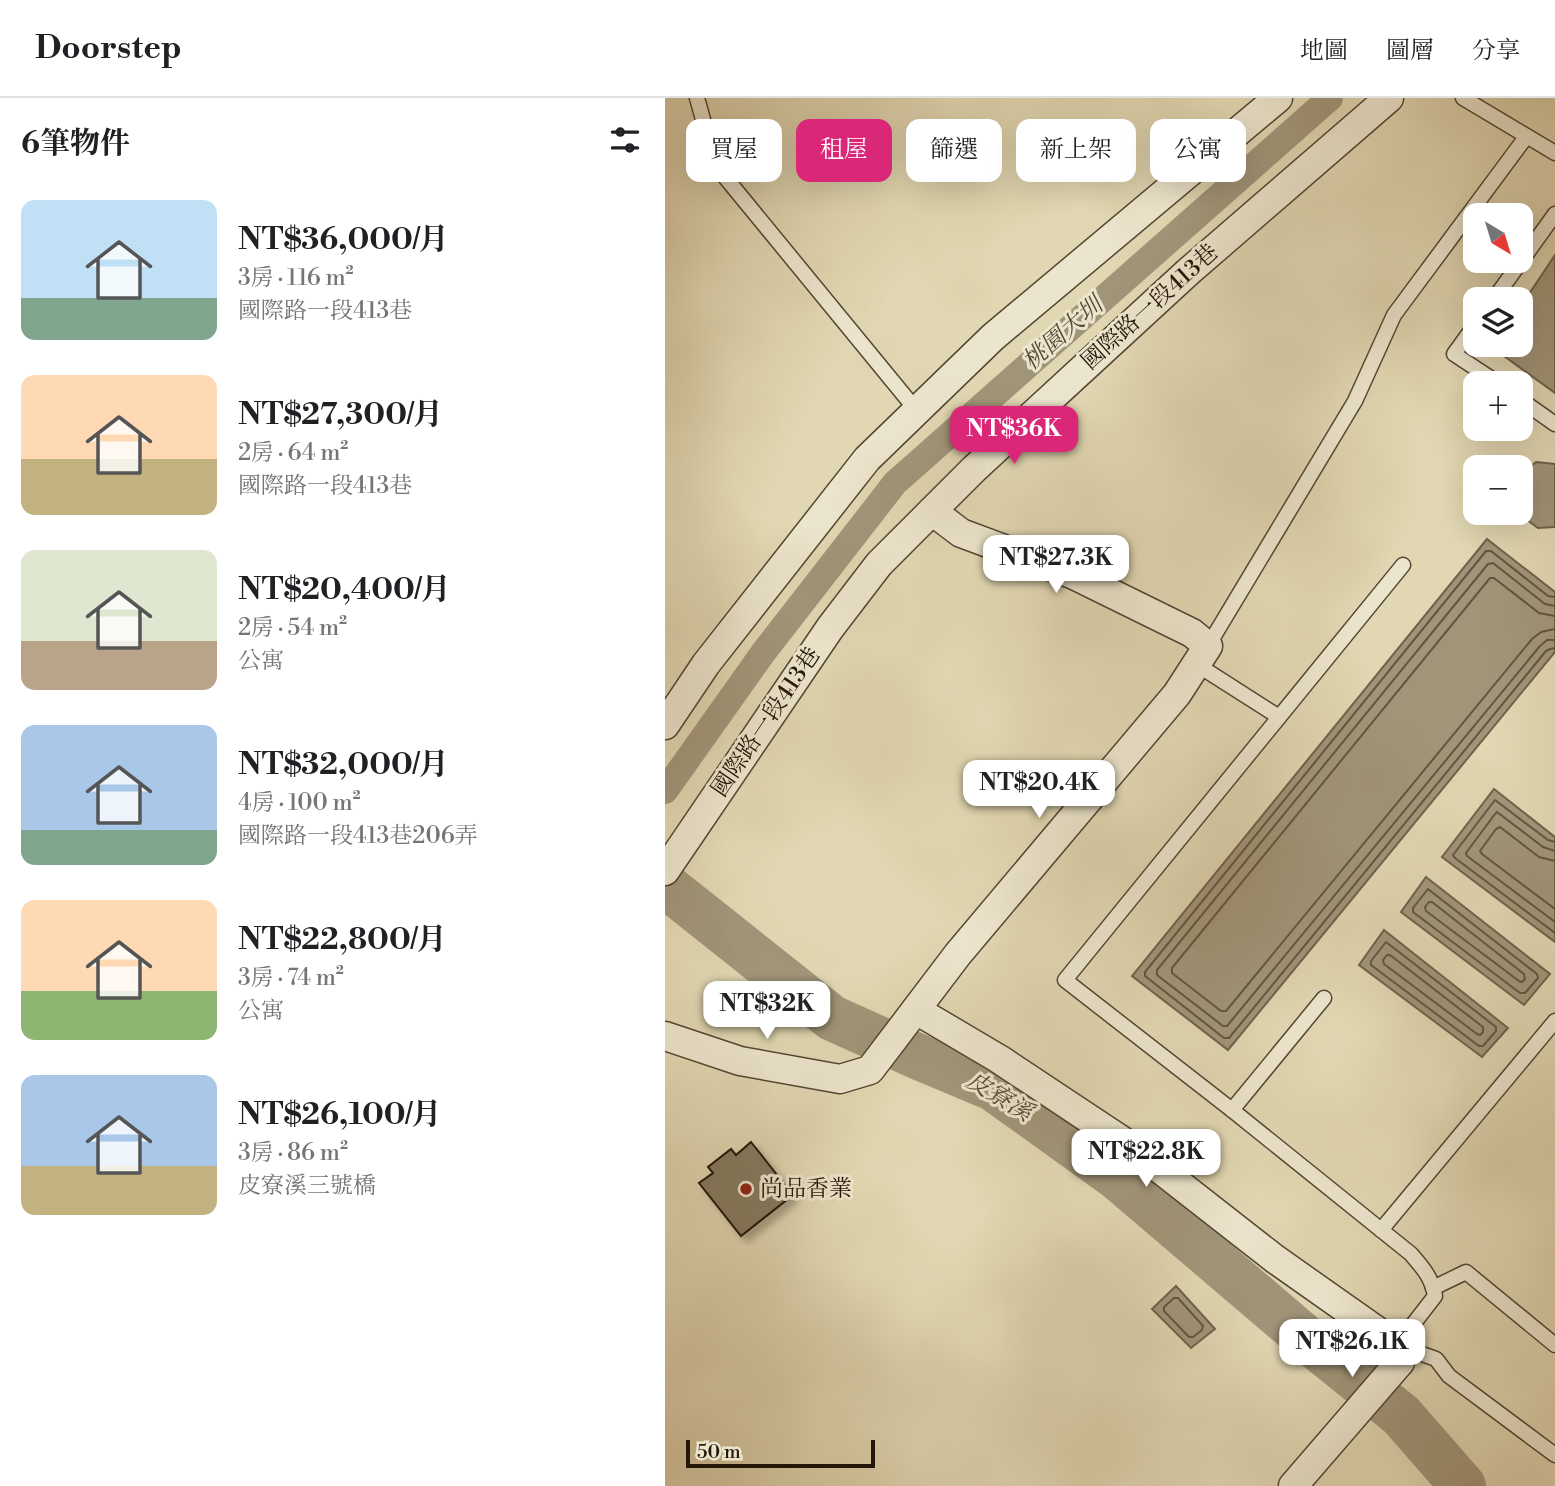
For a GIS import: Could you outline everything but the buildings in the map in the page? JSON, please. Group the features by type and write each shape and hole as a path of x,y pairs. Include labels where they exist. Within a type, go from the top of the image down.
{"street":[{"path":"665,725 706,664 867,459 993,337 1278,98"},
{"name":"國際路一段413巷","path":"667,864 830,628 879,564 974,469 1188,272 1389,98"},
{"path":"665,1036 740,1061 840,1079 870,1070 958,954 1177,694 1202,655 1192,633 1074,575 961,533 932,511"},
{"path":"912,1015 999,1059 1133,1148 1398,1353 1341,1429 1293,1486"}],"lane":[{"path":"697,98 716,166 917,411"},
{"path":"1463,98 1555,153"},
{"path":"1279,716 1202,655 1355,401 1394,316 1525,136"},
{"path":"1502,287 1555,214"},
{"path":"1463,342 1454,354 1481,371"},
{"path":"1533,408 1555,424"},
{"path":"1403,565 1065,980 1233,1110 1411,1254 1427,1272 1434,1296 1398,1353 1436,1359 1449,1376 1555,1455"},
{"path":"1233,1110 1324,998"},
{"path":"1381,1230 1555,1021"},
{"path":"1433,1288 1466,1272 1555,1345"}],"water":[{"path":"1555,255 1555,393 1533,377 1533,371 1525,371 1505,357 1533,357 1533,288"},
{"path":"1536,462 1555,464 1555,527 1538,528 1533,524 1533,464"},
{"path":"1487,539 1555,592 1555,652 1228,1050 1132,976"},
{"path":"1494,789 1555,837 1555,942 1442,857"},
{"path":"1426,877 1550,974 1524,1005 1401,912"},
{"path":"1384,930 1508,1028 1482,1057 1359,965"},
{"path":"1176,1286 1215,1329 1191,1348 1152,1309"}],"waterway":[{"name":"桃園大圳","path":"665,791 763,653 895,483 1330,98"},
{"name":"皮寮溪","path":"665,888 671,890 832,1018 993,1088 1117,1177 1315,1346 1401,1415 1463,1486"}],"place":[{"name":"尚品香業","path":"746,1189"}]}
